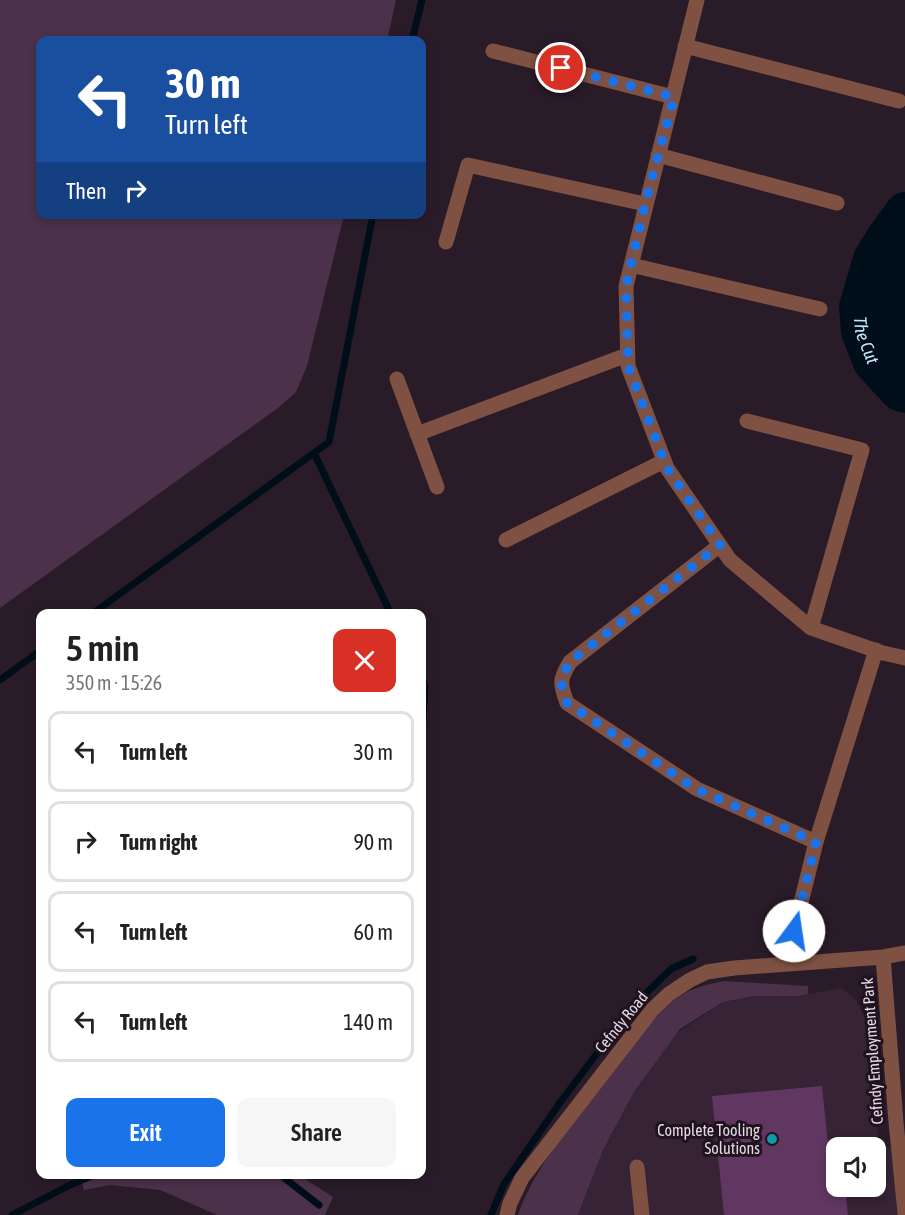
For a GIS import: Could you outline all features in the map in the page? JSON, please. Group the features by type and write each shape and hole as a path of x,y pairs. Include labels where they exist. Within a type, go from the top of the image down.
{"street":[{"path":"697,0 626,286 628,366 667,468 730,560 811,628 905,658"},
{"path":"685,46 899,101"},
{"path":"493,51 674,97"},
{"path":"658,155 837,203"},
{"path":"446,242 468,165 645,204"},
{"path":"631,265 820,309"},
{"path":"417,434 627,355"},
{"path":"397,379 437,487"},
{"path":"747,421 862,450 811,628"},
{"path":"506,540 664,461"},
{"path":"720,545 570,662 562,675 562,688 567,703 696,789 816,842"},
{"path":"794,931 816,842 876,650"},
{"name":"Cefndy Road","path":"507,1215 522,1178 652,1010 669,994 690,980 707,972 734,968 883,957 905,953"},
{"name":"Cefndy Employment Park","path":"883,957 905,1213"},
{"path":"637,1167 642,1215"}],"shaded area":[{"path":"0,0 396,0 388,36 36,36 36,219 343,219 307,366 296,392 278,408 0,608"},
{"path":"723,981 808,986 808,994 754,996 723,1002 680,1029 634,1092 603,1150 578,1215 518,1215 533,1182 552,1151 643,1031 681,995 698,987"},
{"path":"842,988 856,1000 865,1018 878,1137 826,1137 826,1197 886,1197 886,1147 905,1146 905,1215 578,1215 603,1150 634,1092 676,1034 723,1002 754,996 798,996"},
{"path":"81,1179 305,1179 333,1197 325,1215 217,1215 160,1190 110,1185 84,1190"}],"water":[{"path":"905,212 905,393 900,391 873,362 861,332 859,307 873,259"}],"building":[{"name":"Complete Tooling Solutions","path":"822,1086 827,1137 826,1197 846,1197 848,1215 724,1215 712,1096"}],"waterway":[{"path":"413,36 422,0"},
{"name":"The Cut","path":"905,212 873,259 859,307 861,332 873,362 900,391 905,393"},
{"path":"99,609 329,442 372,219"},
{"path":"314,453 389,609"},
{"path":"0,680 36,654"},
{"path":"491,1215 504,1184 559,1104 613,1032 645,994 671,969 693,959"},
{"path":"12,1215 84,1179"},
{"path":"285,1179 319,1205"}],"place":[{"name":"Complete Tooling Solutions","path":"772,1139"}],"route":[{"path":"561,68 674,97 626,286 628,366 667,468 720,545 570,662 562,675 562,688 567,703 696,789 816,842 794,931"}]}
